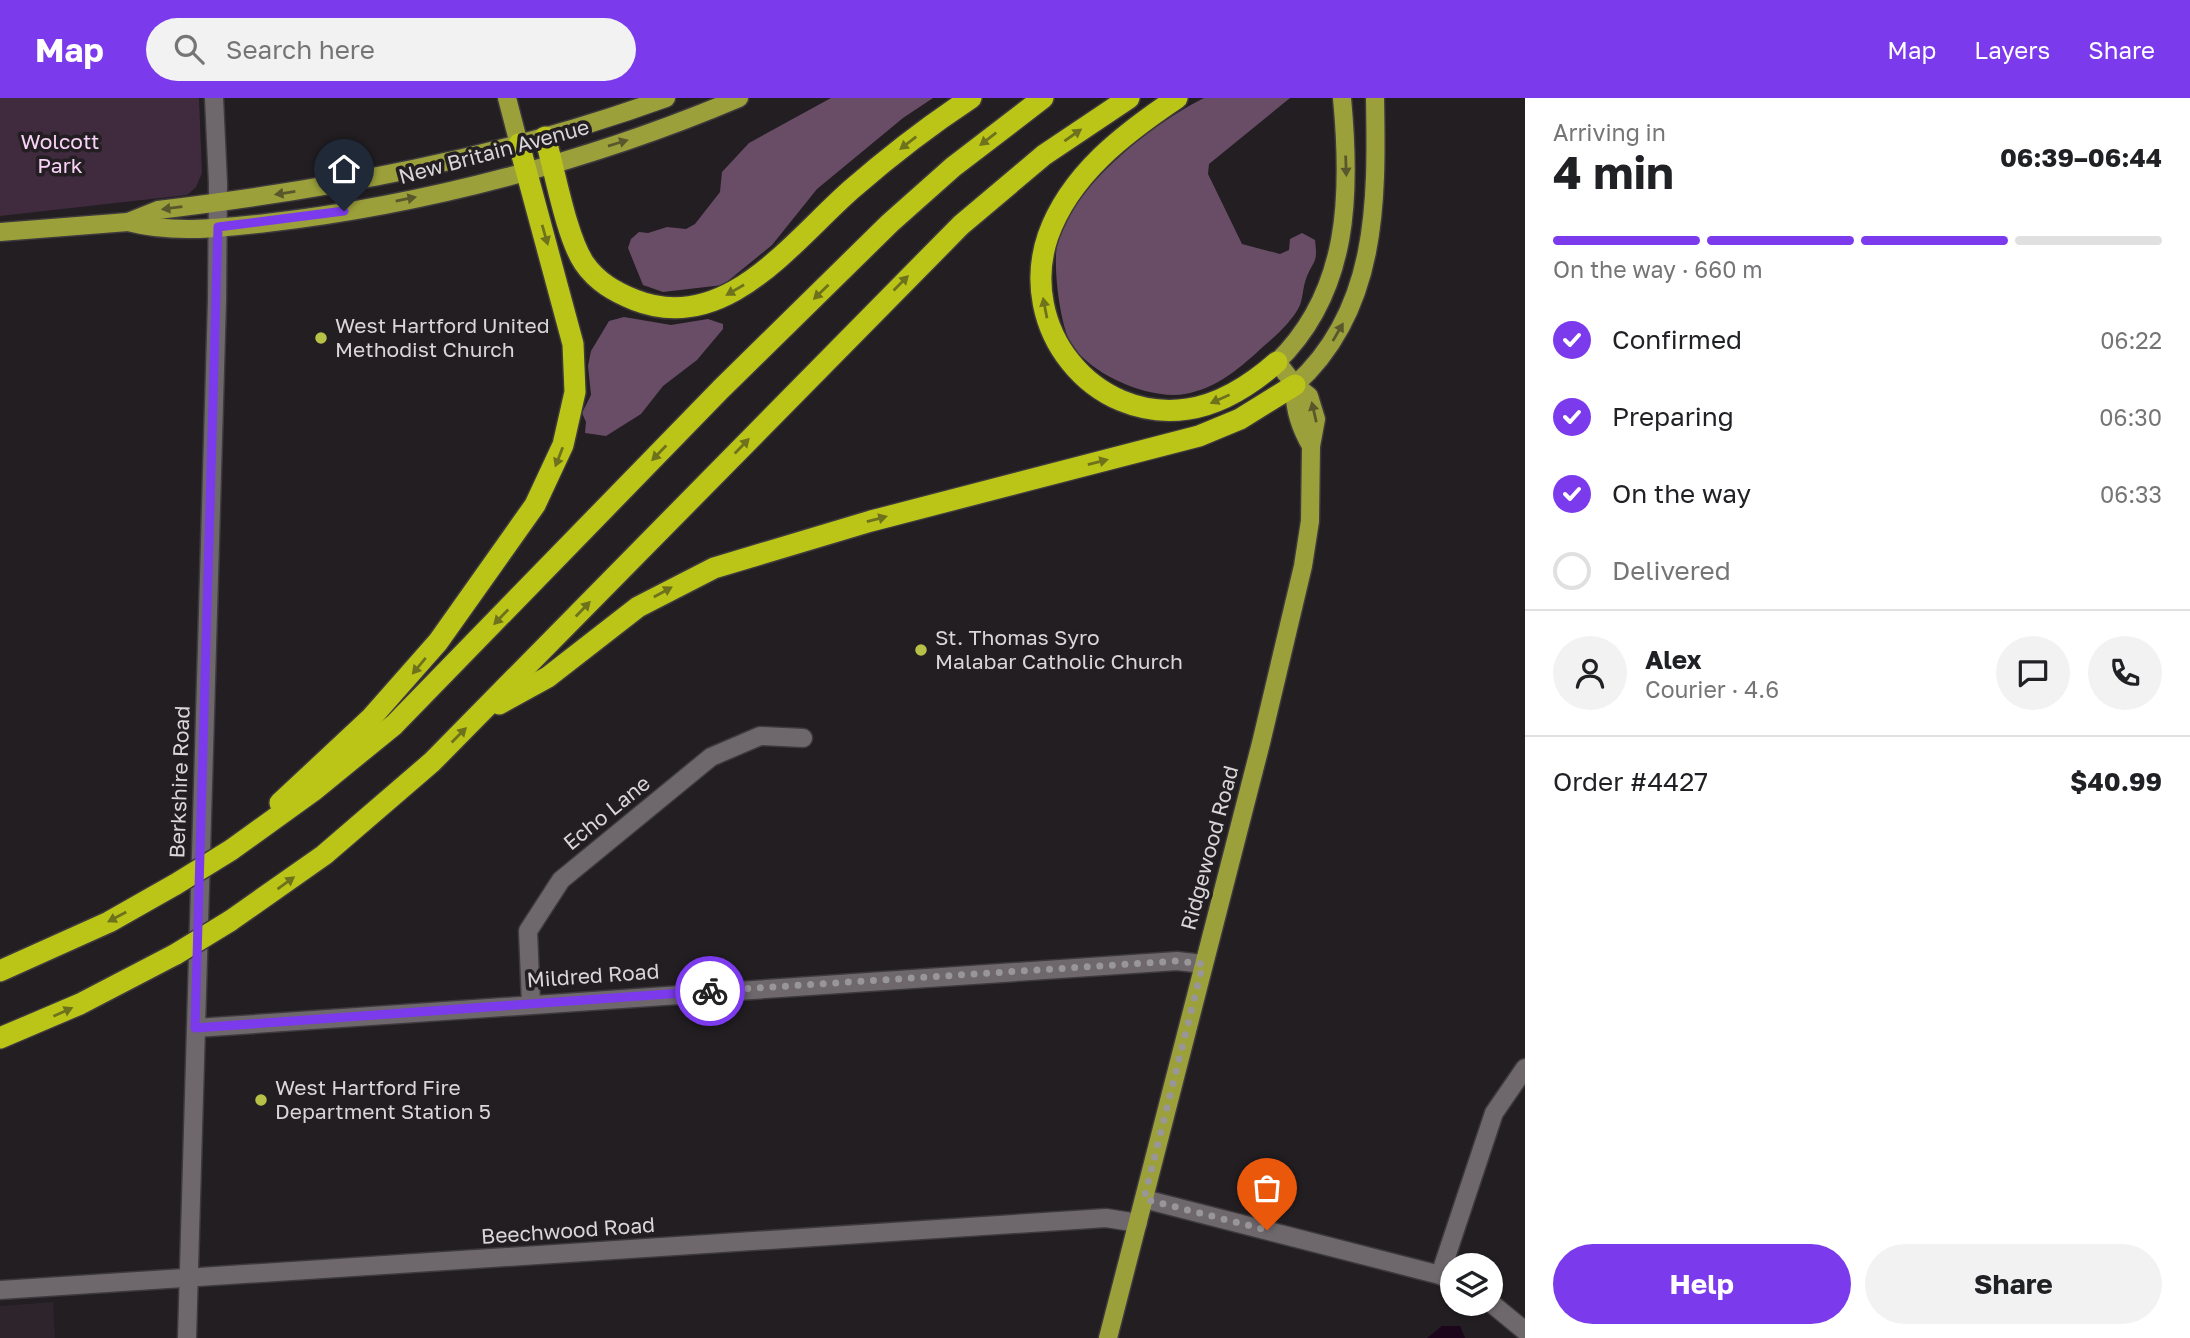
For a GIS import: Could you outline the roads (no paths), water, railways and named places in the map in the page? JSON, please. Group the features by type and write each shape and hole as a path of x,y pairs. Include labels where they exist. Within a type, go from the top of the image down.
{"highway":[{"path":"545,137 577,247 593,274 607,286 640,302 666,308 693,307 719,299 755,278 873,171 971,98"},
{"path":"0,971 89,932 176,884 257,832 344,767 416,704 721,389 890,223 970,153 1043,98"},
{"path":"0,1038 99,995 176,954 297,875 361,825 484,710 941,244 1029,167 1129,98"},
{"path":"1177,98 1097,161 1074,188 1055,221 1046,243 1042,275 1046,312 1055,340 1069,363 1097,388 1123,402 1150,409 1186,409 1213,402 1243,387 1277,362"},
{"path":"257,832 291,791 356,733 416,670 513,537 556,464 572,413 575,357 561,290 519,144"},
{"path":"484,710 548,677 598,635 638,607 714,568 871,521 1199,436 1240,419 1295,385"}],"main road":[{"path":"507,98 519,144"},
{"name":"New Britain Avenue","path":"0,232 128,222 158,210 375,178 545,137 666,98"},
{"name":"New Britain Avenue","path":"128,222 159,230 218,227 361,208 552,162 667,126 740,98"},
{"path":"1277,362 1298,339 1317,309 1339,253 1346,200 1342,98"},
{"path":"1295,385 1335,338 1350,311 1365,270 1373,229 1375,98"},
{"name":"Ridgewood Road","path":"1108,1338 1296,602 1310,521 1311,446 1317,425 1311,399 1295,385 1277,362"}],"street":[{"name":"Berkshire Road","path":"187,1338 218,227 214,98"},
{"name":"Echo Lane","path":"531,1003 528,931 561,880 711,757 760,736 803,737"},
{"name":"Mildred Road","path":"195,1028 1177,961 1203,964"},
{"path":"1453,1253 1494,1113 1525,1069"},
{"path":"1144,1199 1440,1276"},
{"name":"Beechwood Road","path":"0,1290 1106,1218 1138,1223"},
{"path":"1503,1313 1525,1331"}],"place":[{"name":"West Hartford United Methodist Church","path":"321,338"},
{"name":"St. Thomas Syro Malabar Catholic Church","path":"921,650"},
{"name":"West Hartford Fire Department Station 5","path":"261,1100"}],"park label":[{"name":"Wolcott Park","path":"60,154"}]}
